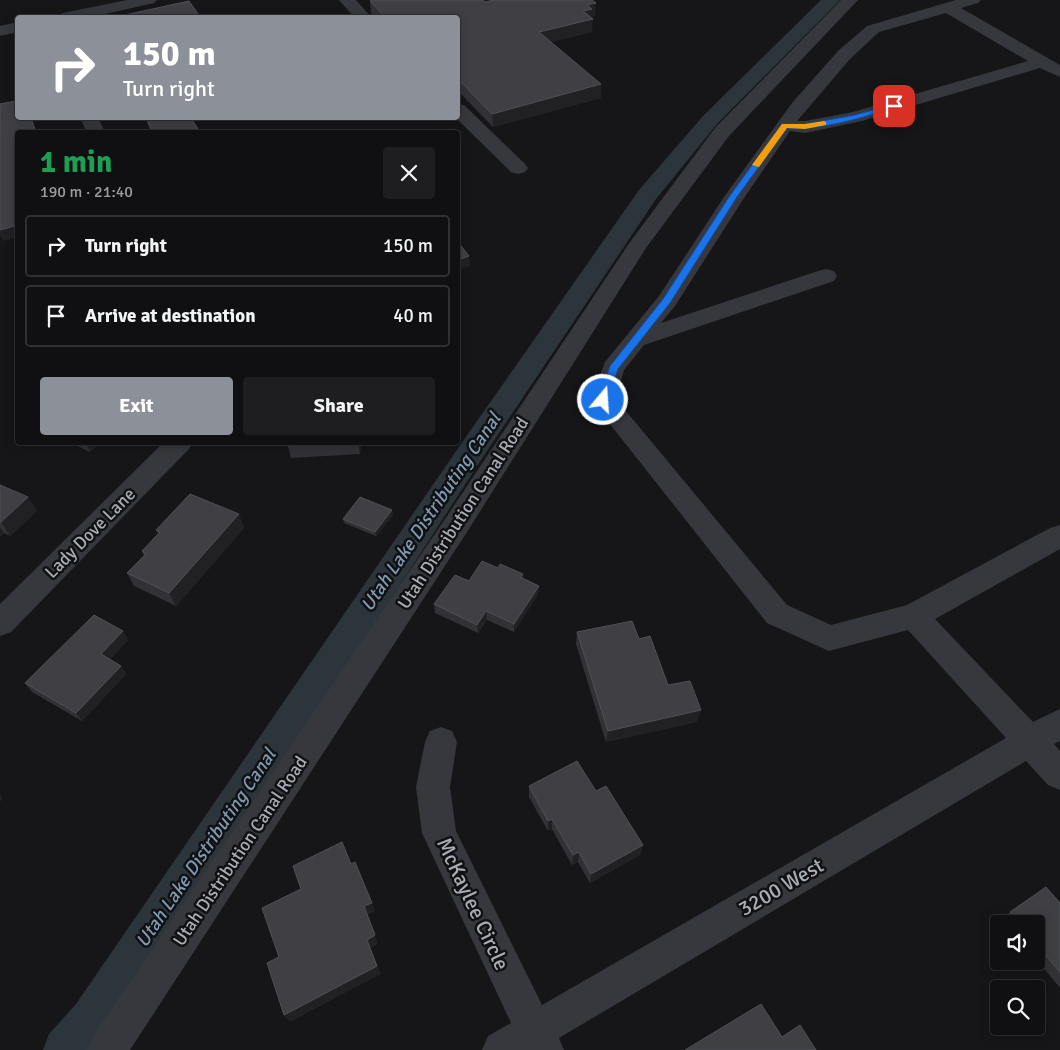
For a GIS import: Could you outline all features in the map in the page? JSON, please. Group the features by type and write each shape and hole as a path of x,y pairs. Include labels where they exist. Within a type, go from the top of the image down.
{"street":[{"path":"77,15 149,0"},
{"path":"347,0 361,15"},
{"name":"Utah Distribution Canal Road","path":"107,1050 457,524 637,246 722,132 850,0"},
{"path":"973,0 873,28 844,55 798,107 734,197 666,301 613,368 603,400 777,614 829,638 914,616 1060,536"},
{"path":"947,7 1022,50 1046,56 1060,72"},
{"path":"0,31 15,28"},
{"path":"784,126 805,127 856,117 1046,56"},
{"path":"460,111 518,168"},
{"path":"635,340 826,276"},
{"name":"Lady Dove Lane","path":"0,623 177,445"},
{"path":"914,616 1060,774"},
{"name":"3200 West","path":"502,1050 540,1041 1060,724"},
{"name":"McKaylee Circle","path":"441,742 433,786 439,833 540,1041"}],"building":[{"path":"483,0 485,2 493,0 592,0 596,3 587,5 592,9 583,11 593,19 539,32 601,84 492,114 460,81 460,15 383,15 370,1"},
{"path":"189,1 199,15 125,15"},
{"path":"15,101 15,120 32,120 35,130 15,130 15,226 0,230 0,104"},
{"path":"148,120 192,120 199,130 152,130"},
{"path":"460,245 469,256 460,259"},
{"path":"0,485 28,497 1,522 0,522"},
{"path":"190,494 239,514 169,593 127,573 146,554 142,551 160,532 156,530"},
{"path":"360,497 392,510 375,532 343,519"},
{"path":"482,561 498,568 500,564 523,574 520,577 539,586 514,624 486,611 477,625 434,604 455,575 469,581"},
{"path":"94,615 123,631 101,654 121,666 76,713 25,683"},
{"path":"632,621 639,639 650,636 668,685 690,681 701,710 608,731 577,632"},
{"path":"577,761 596,791 606,786 643,845 591,874 579,852 573,855 552,819 548,821 529,786"},
{"path":"342,842 351,864 355,862 372,903 364,906 375,935 367,940 377,966 284,1015 267,963 279,957 262,908 301,889 293,866"},
{"path":"1046,887 1060,903 1060,972 1045,954 1045,915 1012,915 1010,912"},
{"path":"761,1004 782,1037 800,1025 816,1050 685,1050"}],"waterway":[{"name":"Utah Lake Distributing Canal","path":"65,1050 92,1020 471,452 647,195 710,120 831,0"}],"slow traffic":[{"path":"756,165 784,126 805,127 824,123"}],"route":[{"path":"603,400 613,368 666,301 734,197 784,126 805,127 856,117 894,106"}]}
